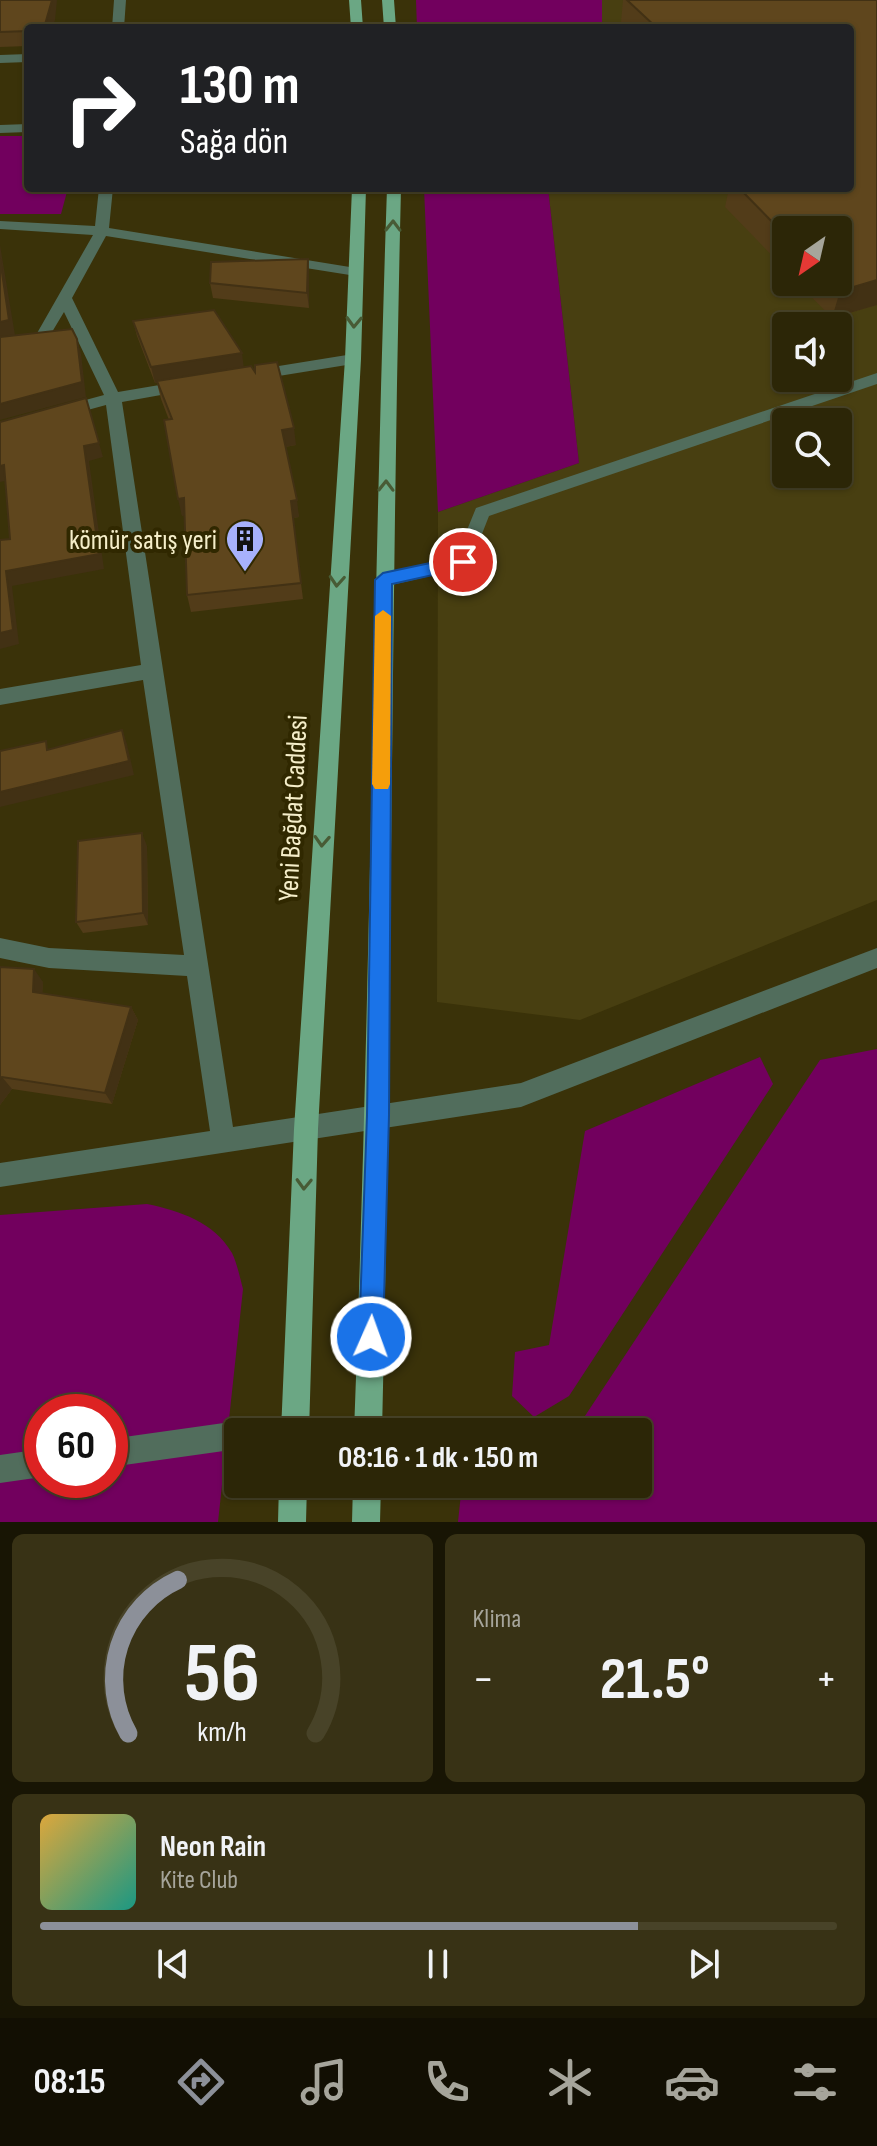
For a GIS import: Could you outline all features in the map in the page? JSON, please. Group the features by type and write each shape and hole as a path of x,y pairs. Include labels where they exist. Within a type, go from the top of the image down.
{"main road":[{"path":"355,0 357,24"},
{"path":"388,0 390,24"},
{"name":"Yeni Bağdat Caddesi","path":"295,1418 306,1129 353,359 359,192"},
{"path":"368,1418 378,1115 383,580 394,192"},
{"path":"292,1522 293,1498"},
{"path":"366,1522 367,1498"}],"street":[{"path":"118,24 120,0"},
{"path":"0,59 24,58"},
{"path":"0,129 24,128"},
{"path":"0,345 41,339 102,231 106,192"},
{"path":"0,225 102,231 356,272"},
{"path":"64,298 113,398 151,671 223,1140"},
{"path":"233,378 353,359"},
{"path":"383,580 463,562 482,512 877,378"},
{"path":"42,417 113,398 203,383"},
{"path":"0,697 151,671"},
{"path":"0,948 49,958 196,966"},
{"path":"0,1175 521,1095 877,958"},
{"path":"128,1450 224,1437"},
{"path":"0,1469 24,1466"}],"shaded area":[{"path":"416,0 602,0 602,24 417,24"},
{"path":"602,0 877,0 877,900 580,1020 437,1002 438,512 579,463 548,192 854,192 854,24 602,24"},
{"path":"0,136 24,136 24,192 67,192 61,214 0,214"},
{"path":"424,192 548,192 579,463 438,512"},
{"path":"877,1049 877,1522 458,1522 461,1498 652,1498 652,1418 584,1418 820,1060"},
{"path":"760,1057 773,1084 569,1396 534,1417 512,1396 515,1352 549,1345 585,1131"},
{"path":"147,1204 172,1210 216,1233 234,1257 243,1289 229,1418 224,1418 224,1466 218,1522 0,1522 0,1215"}],"building":[{"path":"0,0 52,0 45,24 24,24 24,31 0,32"},
{"path":"627,0 877,0 877,280 852,287 852,216 772,216 772,222 743,192 854,192 854,24 653,24"},
{"path":"0,259 9,320 0,322"},
{"path":"308,259 307,293 210,283 211,262"},
{"path":"214,310 242,353 151,367 133,321"},
{"path":"72,329 77,339 82,382 0,404 0,337"},
{"path":"277,362 294,428 282,430 297,500 291,501 301,583 187,595 184,498 178,499 164,420 172,419 157,381 251,366 255,372 255,365"},
{"path":"86,398 99,443 84,446 99,554 6,571 13,630 0,633 0,540 10,539 4,465 0,466 0,422"},
{"path":"122,730 129,761 0,792 0,751 46,741 47,750"},
{"path":"142,833 143,913 76,922 78,841"},
{"path":"0,967 34,969 33,992 131,1007 105,1093 0,1079"}],"slow traffic":[{"path":"381,784 383,616"}],"place":[{"name":"kömür satış yeri","path":"245,573"}],"route":[{"path":"371,1337 378,1115 383,580 463,562"}]}
